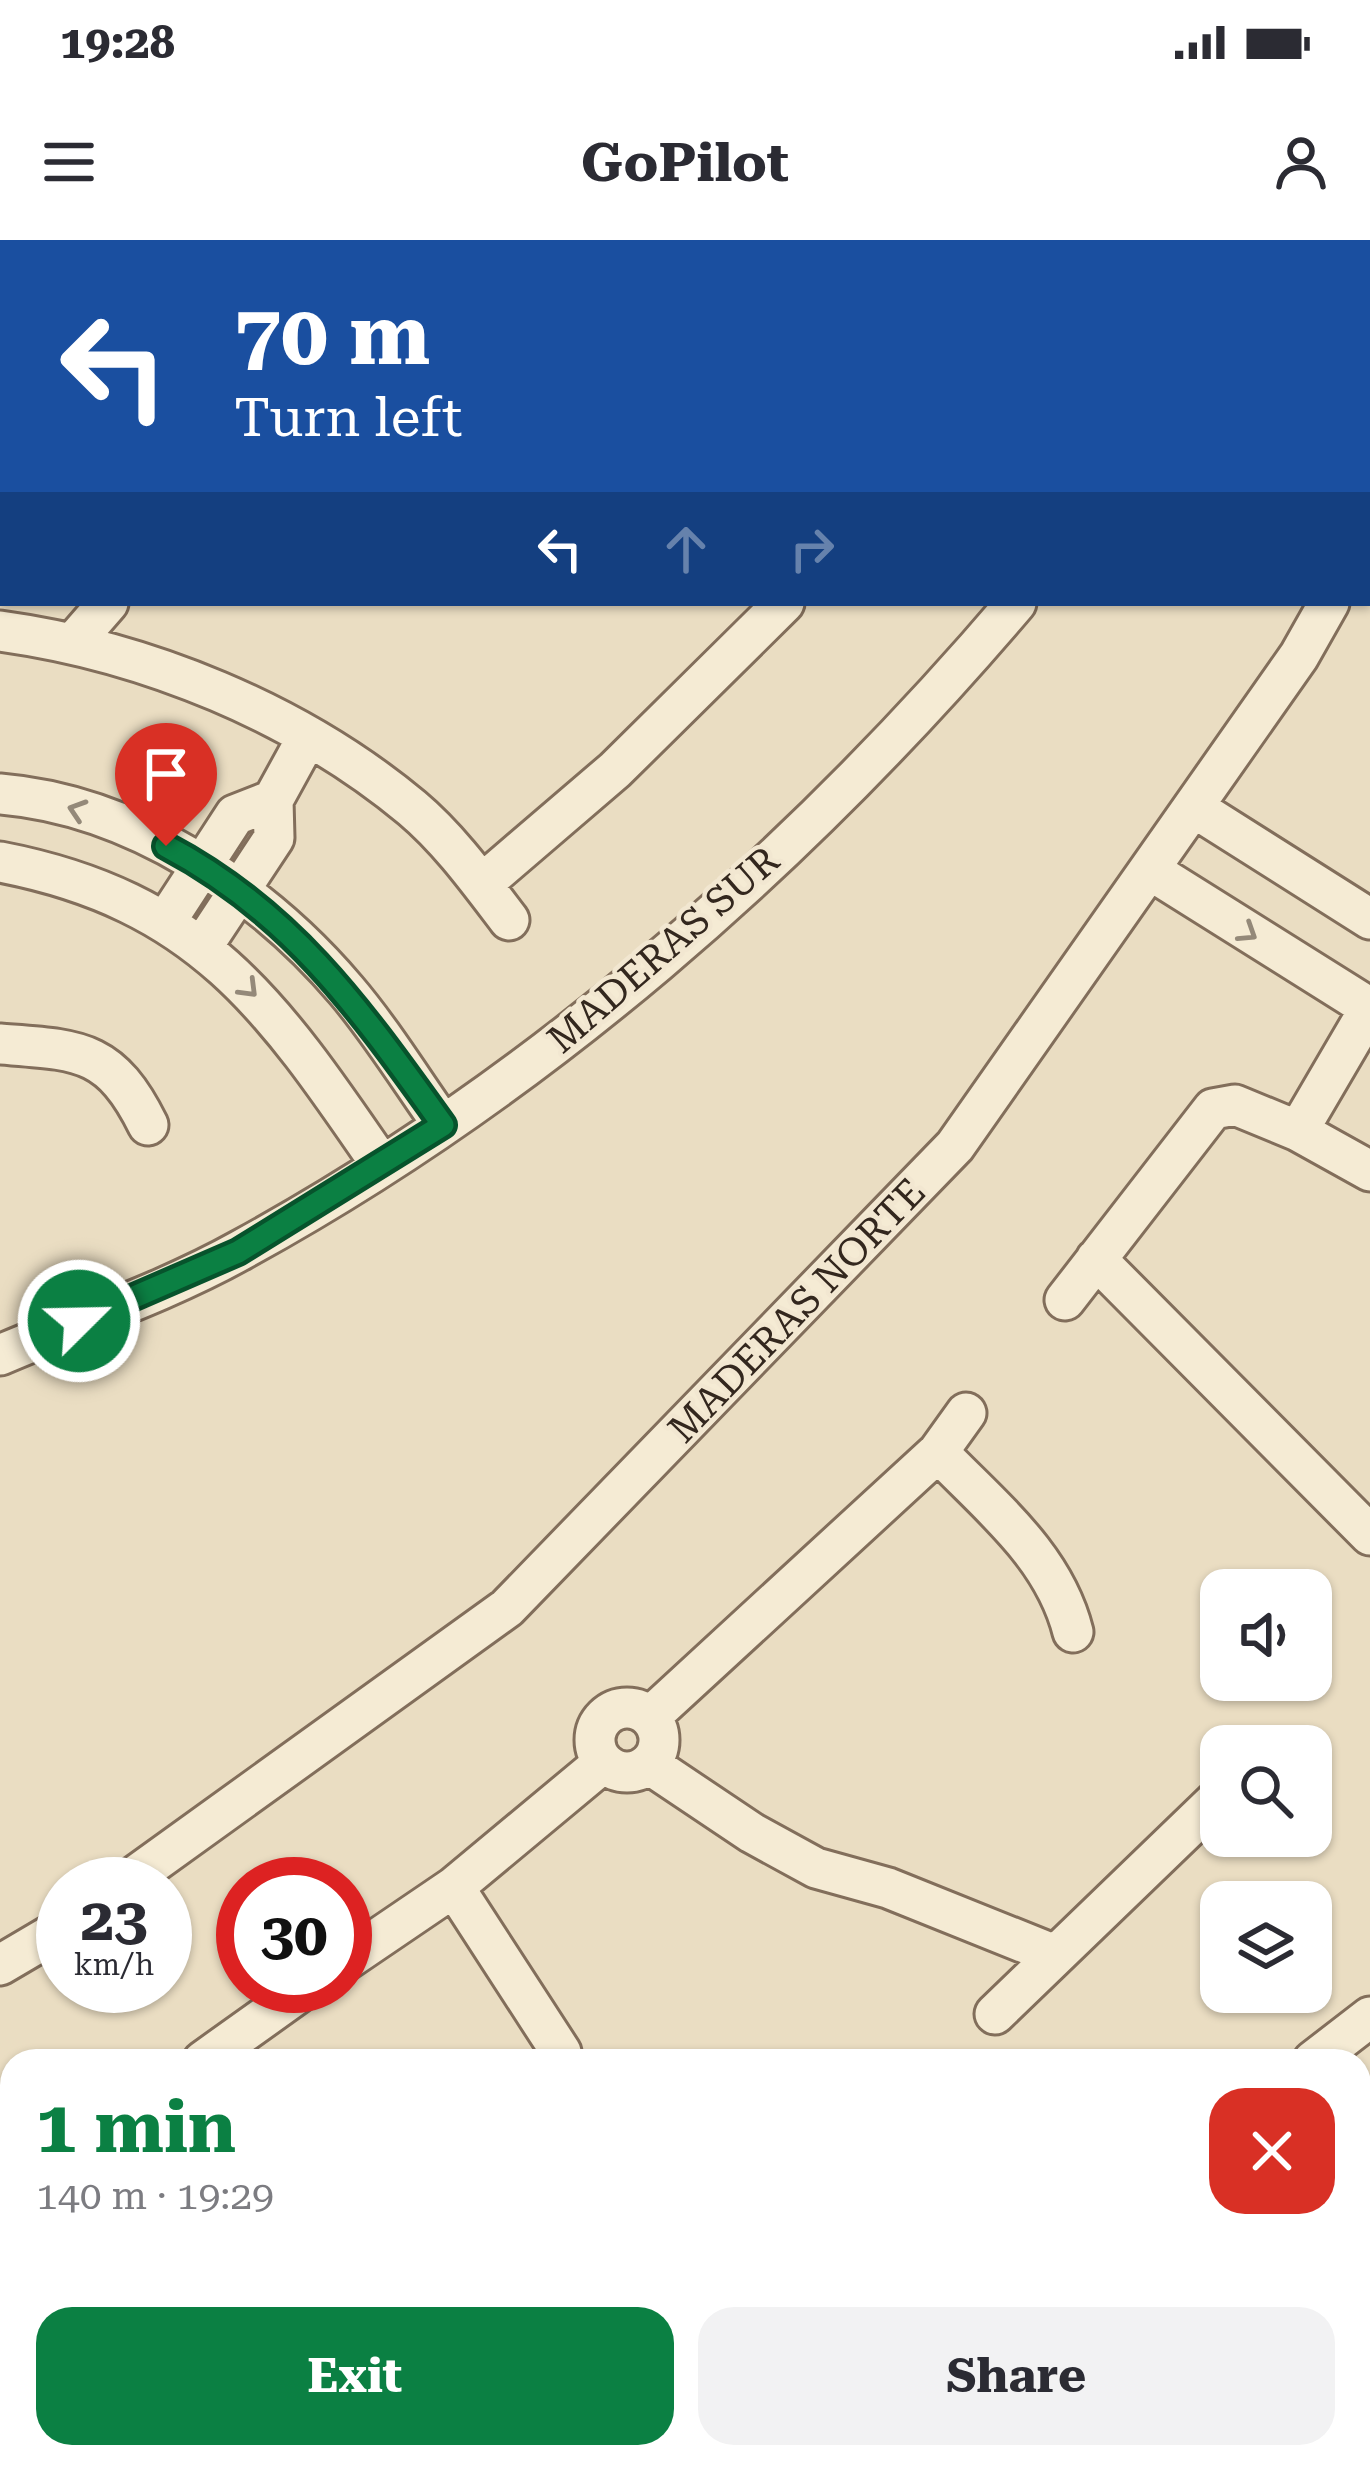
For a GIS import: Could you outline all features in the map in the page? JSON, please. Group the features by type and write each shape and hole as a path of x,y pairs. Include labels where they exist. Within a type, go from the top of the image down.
{"street":[{"path":"75,641 105,606"},
{"path":"482,884 615,770 781,606"},
{"name":"MADERAS SUR","path":"0,1355 238,1252 382,1166 619,997 902,734 1013,606"},
{"name":"MADERAS NORTE","path":"161,1857 507,1608 955,1147 1299,656 1327,606"},
{"path":"0,631 75,641 154,667 308,738 415,810 509,920"},
{"path":"202,947 274,838 273,800 308,738"},
{"path":"0,794 37,796 129,827 202,865 239,892 291,933 347,991 443,1125"},
{"path":"166,921 235,815 273,800"},
{"path":"1193,807 1370,920"},
{"path":"0,862 88,883 166,921 202,947 291,1033 382,1166"},
{"path":"1150,870 1370,1008 1298,1131"},
{"path":"0,1044 82,1051 130,1089 148,1125"},
{"path":"1065,1300 1213,1109 1234,1105 1298,1131 1370,1172"},
{"path":"1096,1259 1370,1535"},
{"path":"650,1717 938,1452 966,1413"},
{"path":"938,1452 1043,1562 1064,1595 1073,1632"},
{"path":"619,1708 650,1717 659,1732 658,1749 650,1764 635,1773 617,1772 603,1763 595,1749 595,1732 603,1717 619,1708"},
{"path":"372,1942 454,1887 603,1763"},
{"path":"650,1764 752,1833 817,1868 888,1888 1055,1954"},
{"path":"995,2014 1200,1816"},
{"path":"454,1887 558,2049"},
{"path":"0,1965 36,1944"},
{"path":"246,2049 281,2013"},
{"path":"1329,2049 1370,2017"}],"route":[{"path":"79,1321 238,1252 443,1125 347,991 291,933 202,865 166,846"}]}
